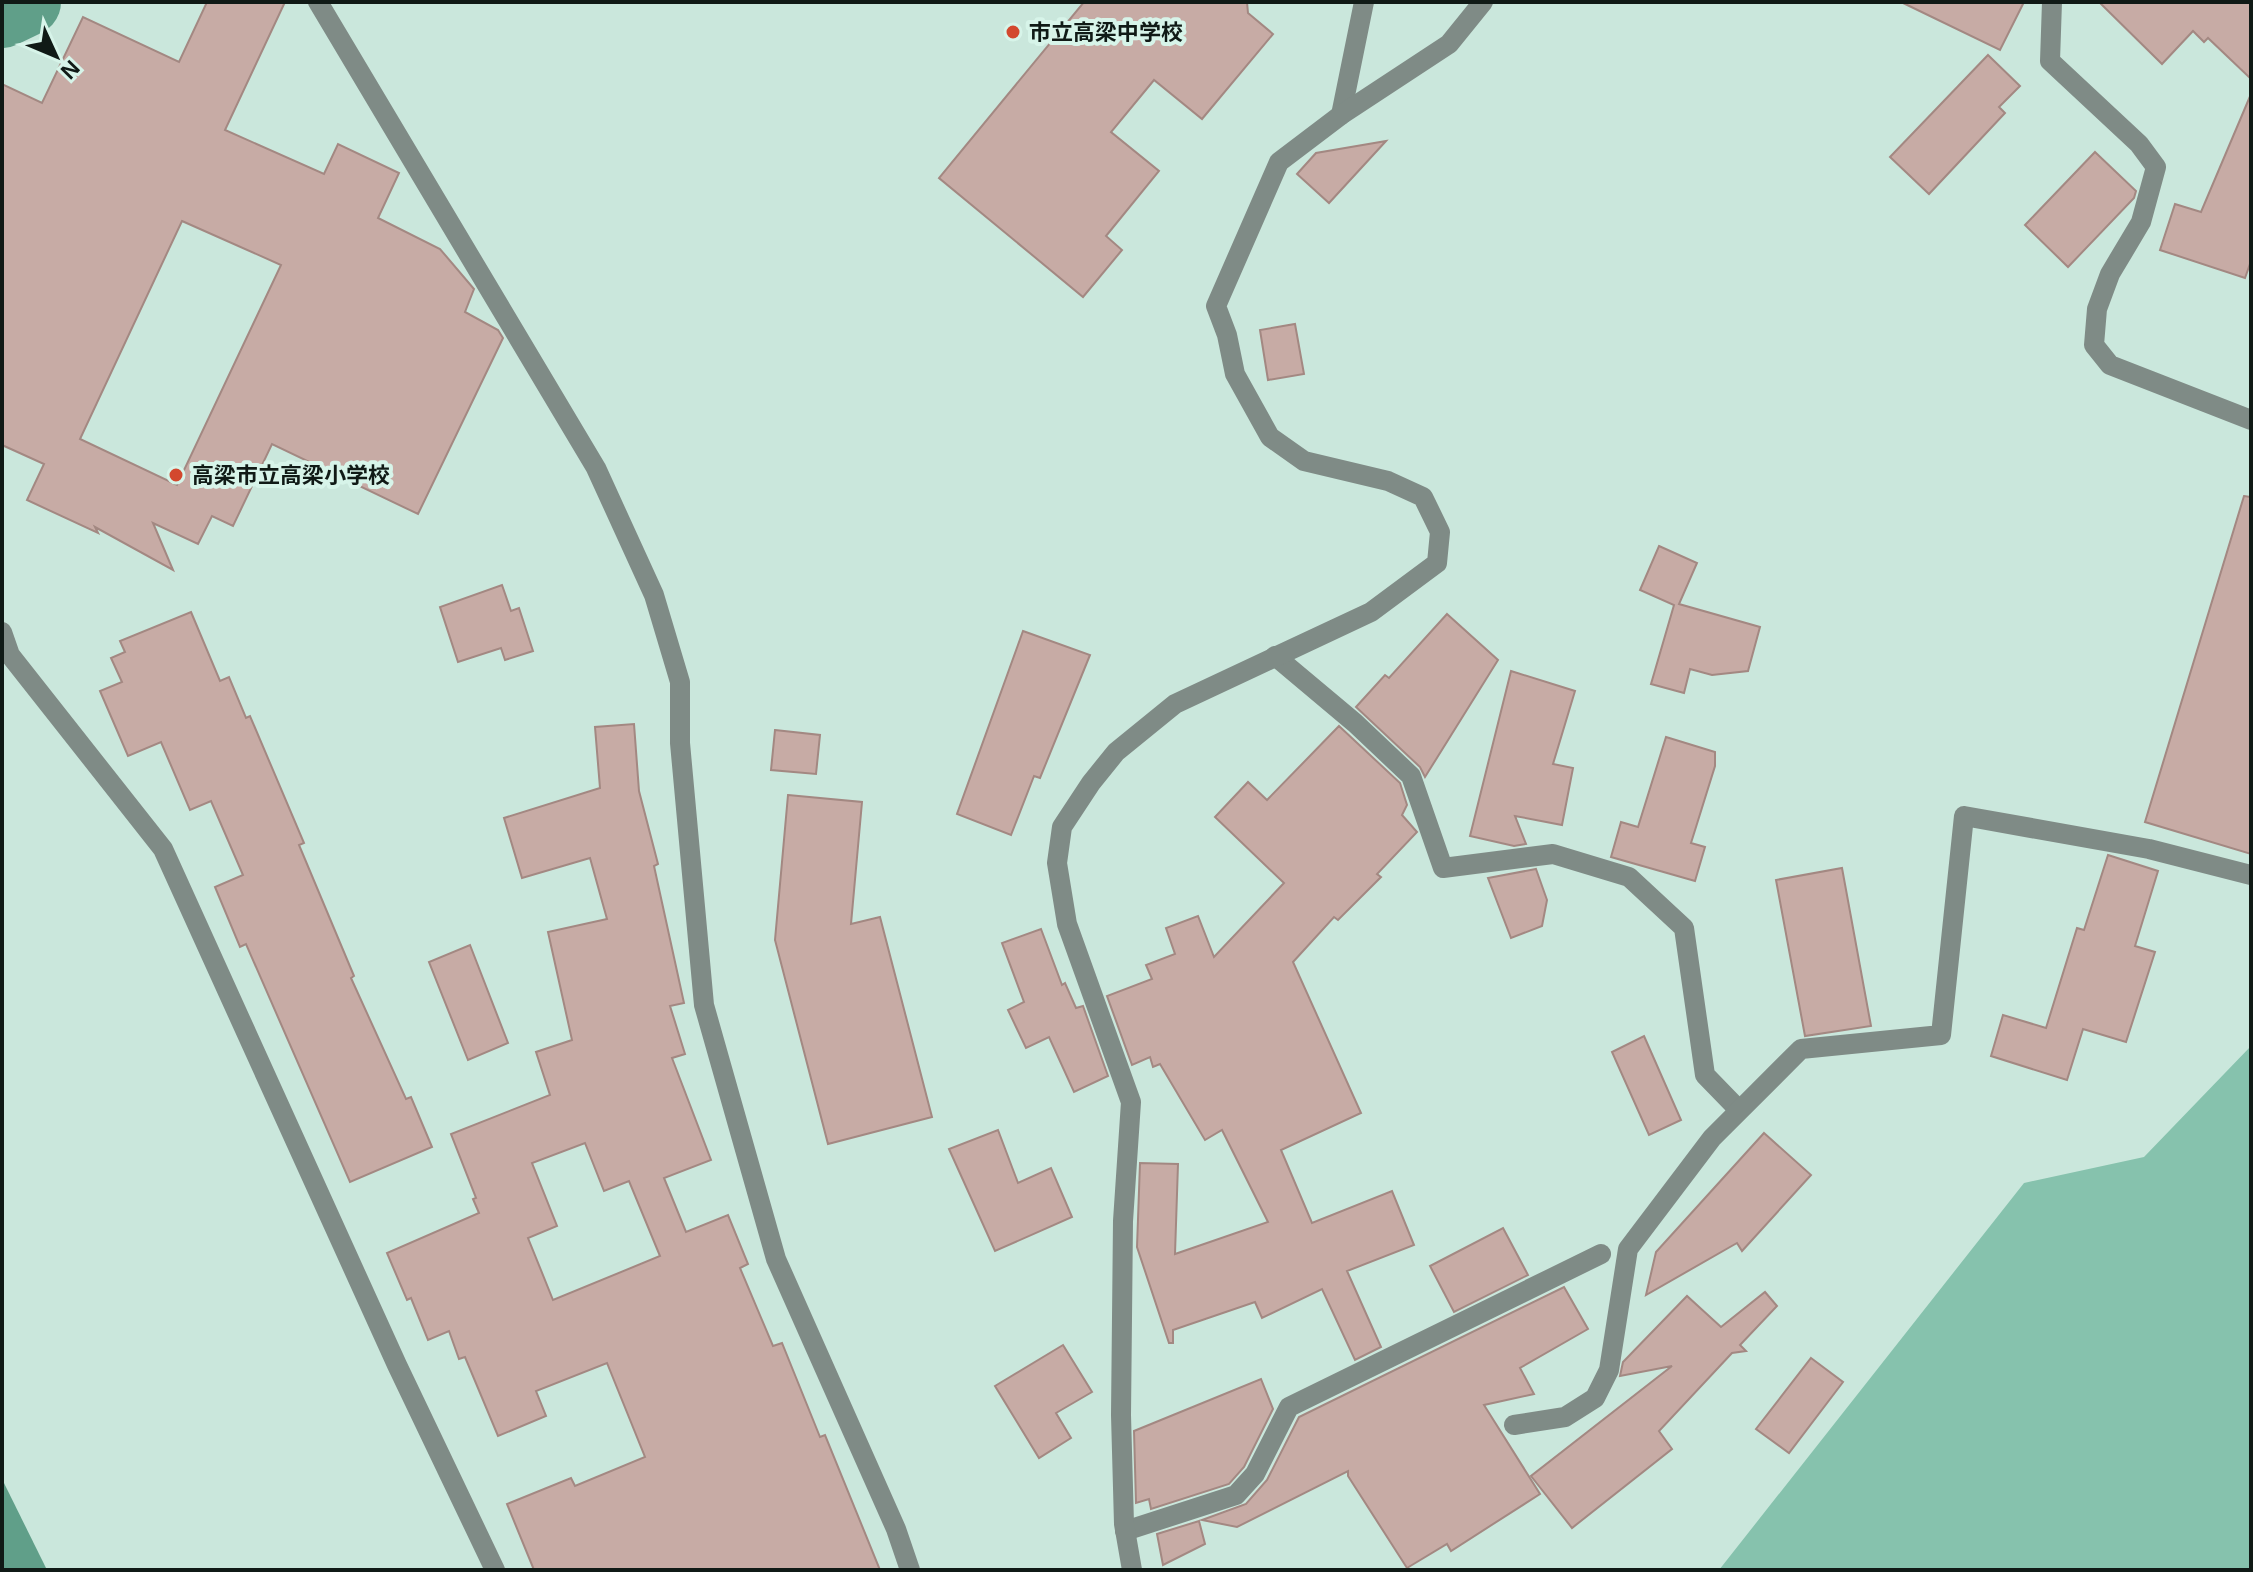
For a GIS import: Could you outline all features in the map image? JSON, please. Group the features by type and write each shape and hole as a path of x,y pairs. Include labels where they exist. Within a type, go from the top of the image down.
{"street":[{"path":"318,2 596,468 654,595 680,682 680,743 704,1005 776,1259 896,1529 910,1570"},
{"path":"1341,115 1364,2"},
{"path":"1132,1570 1125,1531 1121,1415 1123,1221 1131,1102 1067,924 1057,863 1062,827 1116,752 1175,704 1371,612 1437,563 1440,532 1423,497 1388,481 1304,461 1270,437 1235,374 1227,335 1216,306 1279,162 1341,115 1449,44 1483,2"},
{"path":"2052,2 2050,61 2139,144 2156,167 2141,222 2110,274 2097,309 2094,345 2110,365 2251,420"},
{"path":"2,632 10,655 163,849 397,1365 495,1570"},
{"path":"1275,656 1355,723 1411,776 1443,868 1553,854 1629,877 1684,928 1705,1075 1738,1109"},
{"path":"1514,1425 1565,1417 1595,1398 1609,1370 1628,1249 1712,1138 1801,1049 1941,1035 1964,816 2149,849 2251,875"},
{"path":"1125,1531 1236,1495 1255,1474 1289,1407 1601,1254"}],"shaded area":[{"path":"2251,1046 2251,1570 1719,1570 2024,1183 2144,1157"},
{"path":"2,1479 47,1570 2,1570"}],"building":[{"path":"207,2 285,2 225,130 324,174 338,144 399,173 378,218 440,249 474,289 465,312 498,330 503,338 418,514 272,444 233,526 212,516 198,544 153,523 173,570 95,527 98,533 27,500 44,464 2,445 2,84 42,103 83,17 179,62","holes":["182,221 281,265 177,485 80,439"]},
{"path":"1084,2 1247,2 1248,13 1273,34 1202,119 1154,80 1111,132 1159,171 1106,236 1122,250 1083,297 939,178"},
{"path":"1901,2 2024,2 2000,50"},
{"path":"2099,2 2251,2 2251,79 2208,38 2204,42 2193,31 2162,64"},
{"path":"1988,55 2020,86 1999,107 2005,113 1929,194 1890,157"},
{"path":"2251,94 2251,261 2245,278 2160,250 2175,204 2201,212"},
{"path":"1386,141 1329,203 1297,174 1316,153"},
{"path":"2095,152 2136,191 2134,198 2068,267 2025,225"},
{"path":"1295,324 1304,374 1268,380 1260,330"},
{"path":"2244,496 2251,497 2251,854 2145,822"},
{"path":"1659,546 1697,563 1679,604 1760,627 1748,671 1712,675 1690,669 1684,693 1651,684 1674,605 1640,590"},
{"path":"502,585 511,611 519,608 533,651 505,660 501,648 458,662 440,607"},
{"path":"191,612 220,681 229,677 246,718 250,716 304,843 299,845 354,976 351,978 406,1099 411,1097 432,1147 350,1182 246,944 240,947 215,887 243,875 211,801 190,810 161,742 128,756 100,691 122,682 111,658 125,652 120,641"},
{"path":"1447,614 1498,660 1425,777 1420,767 1356,707 1385,675 1389,678"},
{"path":"1023,631 1090,655 1040,778 1034,776 1011,835 957,814"},
{"path":"1511,671 1575,691 1553,764 1573,768 1562,825 1515,816 1526,844 1514,846 1470,836"},
{"path":"634,724 639,791 658,864 654,866 684,1003 670,1006 685,1054 672,1058 711,1160 664,1178 686,1232 728,1215 748,1264 740,1268 773,1346 782,1343 820,1437 825,1435 880,1570 534,1570 507,1504 571,1478 575,1486 645,1457 607,1363 536,1391 546,1416 498,1436 465,1357 459,1359 449,1331 428,1340 411,1298 407,1300 387,1253 479,1213 451,1134 550,1095 536,1052 572,1040 548,932 607,919 590,858 522,878 504,818 600,788 595,727","holes":["585,1143 604,1191 629,1181 660,1256 553,1300 528,1238 557,1226 532,1163"]},
{"path":"1339,726 1400,783 1407,805 1402,815 1417,832 1377,874 1381,877 1338,920 1334,917 1293,962 1361,1113 1281,1150 1312,1223 1392,1191 1414,1245 1347,1271 1381,1347 1355,1360 1322,1289 1262,1318 1255,1302 1173,1330 1173,1343 1169,1343 1137,1247 1140,1163 1178,1164 1175,1254 1268,1222 1222,1130 1205,1140 1160,1064 1153,1067 1150,1057 1132,1065 1107,996 1152,979 1146,965 1175,954 1166,928 1198,916 1214,957 1284,883 1215,817 1248,782 1267,800"},
{"path":"775,730 820,735 816,774 771,770"},
{"path":"1666,737 1715,752 1715,766 1691,843 1705,847 1695,881 1611,857 1621,822 1638,827"},
{"path":"788,795 862,802 851,924 880,917 932,1117 828,1144 775,940"},
{"path":"2108,855 2158,871 2135,946 2155,952 2126,1042 2083,1029 2067,1080 1991,1056 2003,1015 2046,1028 2077,928 2084,930"},
{"path":"1842,868 1871,1026 1805,1036 1776,880"},
{"path":"1536,869 1547,900 1542,926 1511,938 1488,878"},
{"path":"1041,929 1062,985 1065,983 1076,1008 1083,1006 1108,1076 1074,1092 1049,1037 1026,1048 1008,1010 1024,1002 1002,943"},
{"path":"470,945 508,1043 468,1060 429,962"},
{"path":"1644,1036 1681,1120 1649,1135 1612,1052"},
{"path":"998,1130 1018,1183 1051,1168 1072,1217 995,1251 949,1149"},
{"path":"1764,1133 1811,1175 1742,1251 1737,1243 1646,1295 1656,1252"},
{"path":"1503,1228 1528,1275 1454,1312 1430,1266"},
{"path":"1564,1287 1588,1329 1520,1368 1534,1394 1484,1405 1540,1494 1451,1551 1447,1544 1407,1568 1348,1476 1348,1471 1237,1527 1202,1520 1246,1504 1267,1480 1299,1417"},
{"path":"1765,1292 1777,1306 1740,1345 1746,1351 1732,1353 1659,1431 1672,1449 1572,1528 1531,1476 1672,1366 1620,1376 1623,1362 1687,1296 1721,1327"},
{"path":"1063,1345 1092,1392 1056,1413 1071,1438 1039,1458 995,1386"},
{"path":"1811,1358 1843,1382 1789,1453 1756,1429"},
{"path":"1261,1379 1273,1409 1244,1467 1229,1484 1151,1509 1149,1499 1136,1503 1134,1431"},
{"path":"1199,1521 1205,1544 1163,1565 1157,1534"}],"waterway":[{"path":"2,14 27,2"}],"place":[{"name":"市立高梁中学校","path":"1013,32"},
{"name":"高梁市立高梁小学校","path":"176,475"}]}
